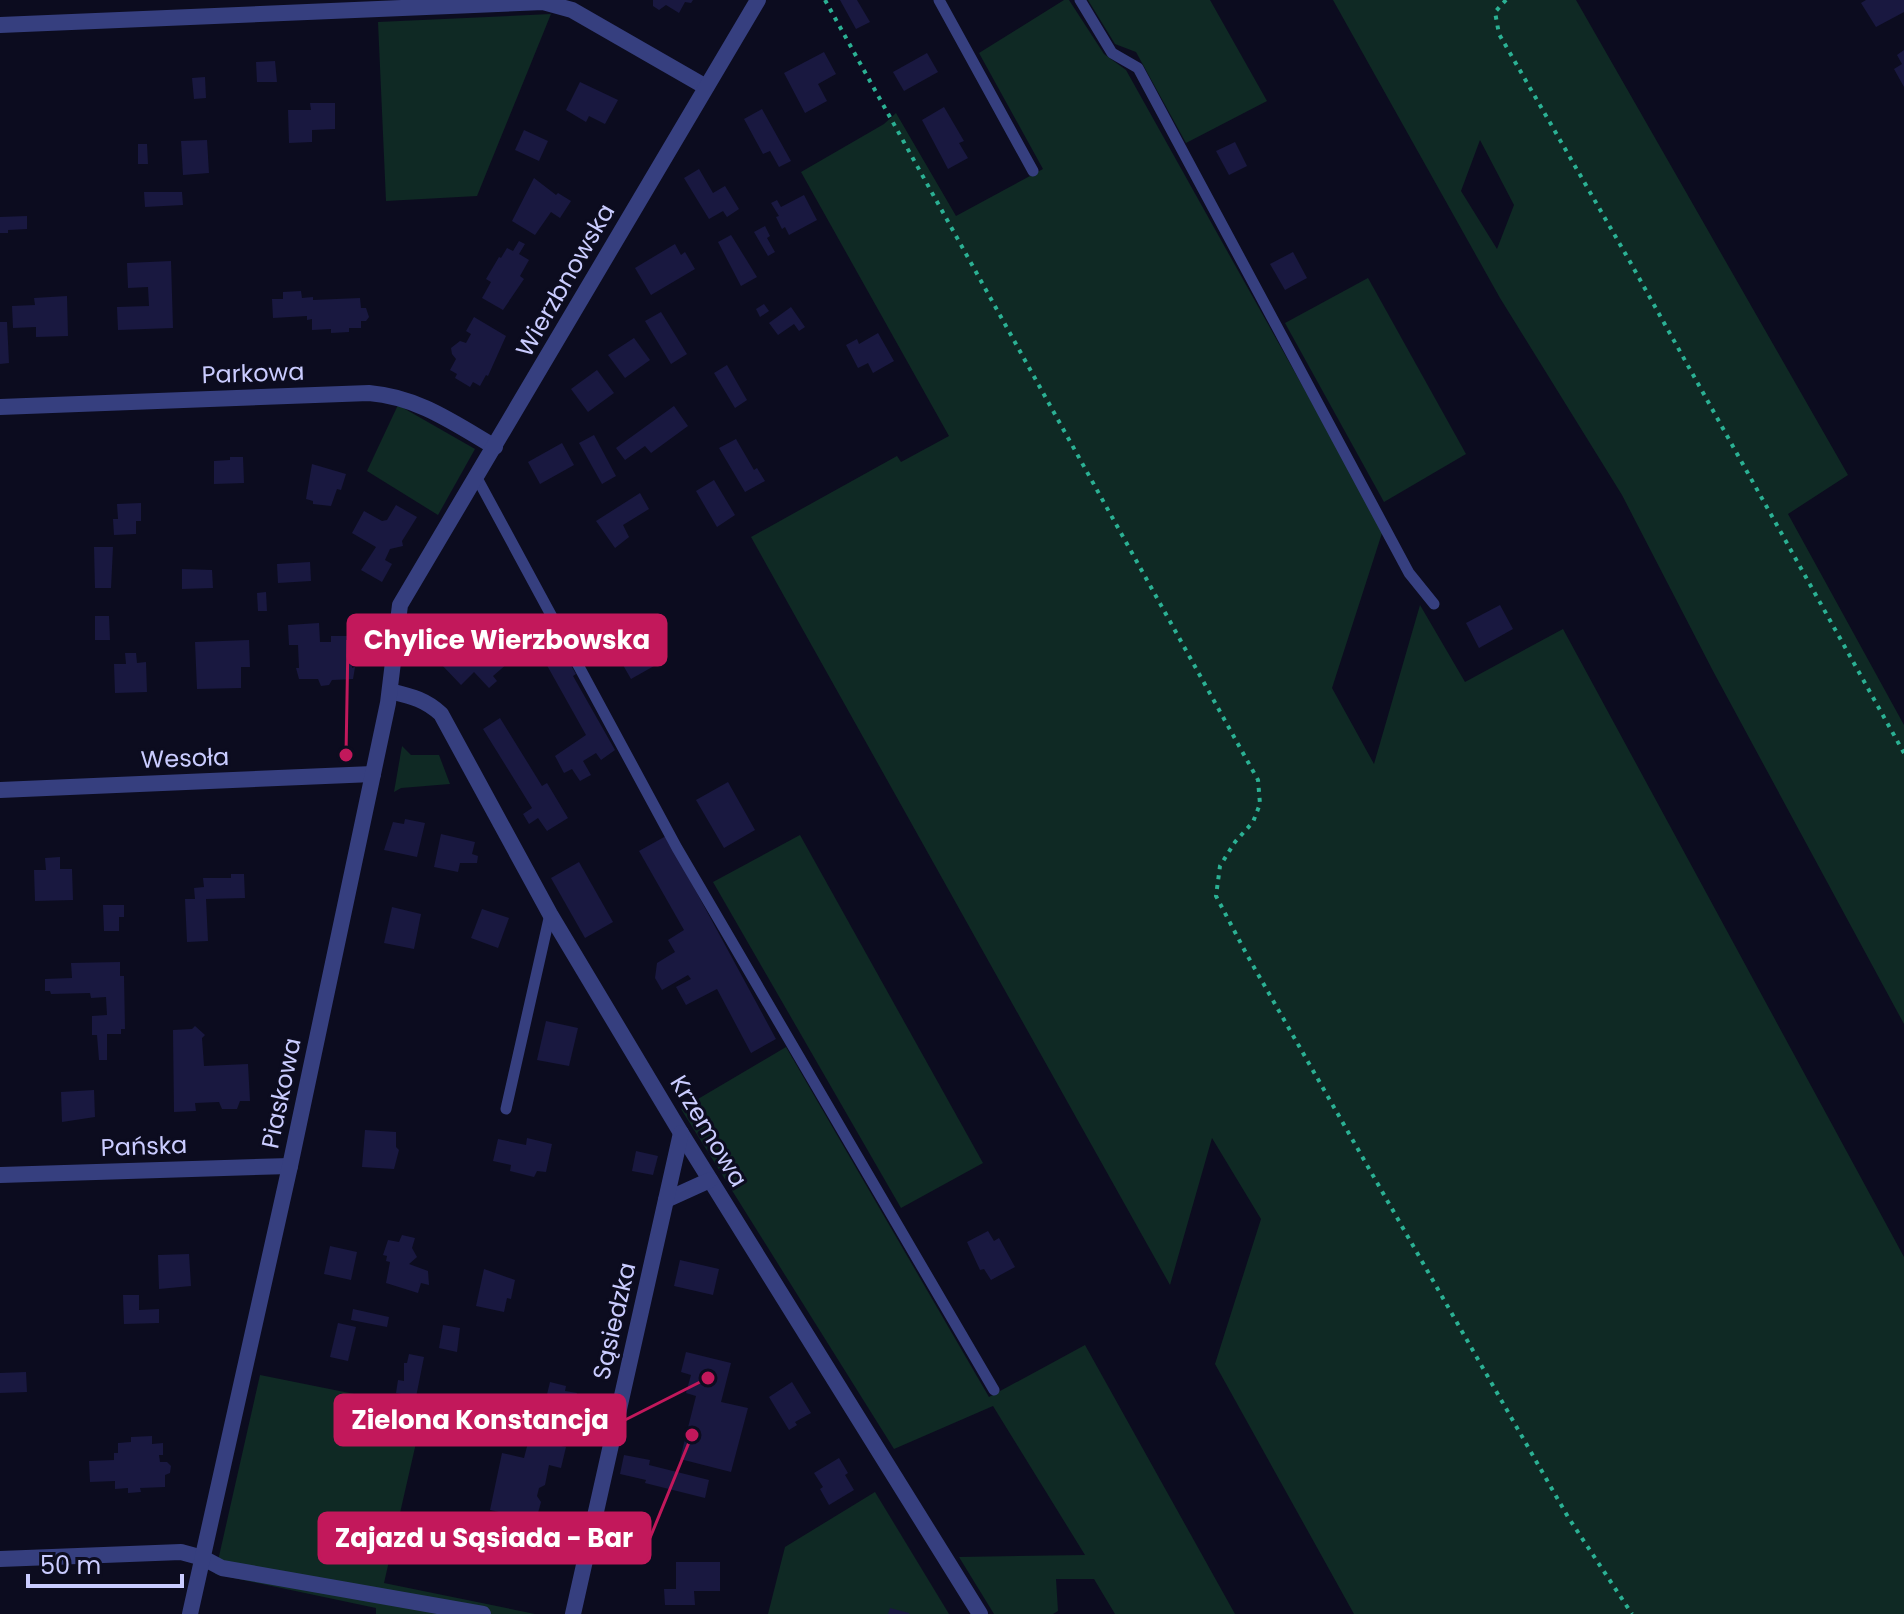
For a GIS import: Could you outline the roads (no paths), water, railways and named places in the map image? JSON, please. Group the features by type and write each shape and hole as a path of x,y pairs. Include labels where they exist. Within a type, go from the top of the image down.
{"street":[{"name":"Wierzbnowska","path":"413,583 758,0"},
{"path":"0,25 543,2 572,10 706,87"},
{"name":"Parkowa","path":"0,407 369,393 415,401 495,447"},
{"name":"Piaskowa","path":"190,1614 373,774 390,691 400,605 413,583"},
{"name":"Krzemowa","path":"390,691 417,697 441,714 550,914 681,1133 980,1614"},
{"name":"Wesoła","path":"0,790 373,774"},
{"name":"Sąsiedzka","path":"573,1614 681,1133"},
{"name":"Pańska","path":"0,1175 290,1166"},
{"path":"666,1200 710,1180"},
{"path":"0,1559 181,1552 203,1558 222,1568 483,1614"}],"lane":[{"path":"939,0 1033,171"},
{"path":"1080,0 1112,53 1138,68 1409,573 1434,604"},
{"path":"477,478 677,848 994,1390"},
{"path":"506,1109 550,914"}],"place":[{"name":"Chylice Wierzbowska","path":"346,755"},
{"name":"Zielona Konstancja","path":"708,1378"},
{"name":"Zajazd u Sąsiada - Bar","path":"692,1435"}]}
